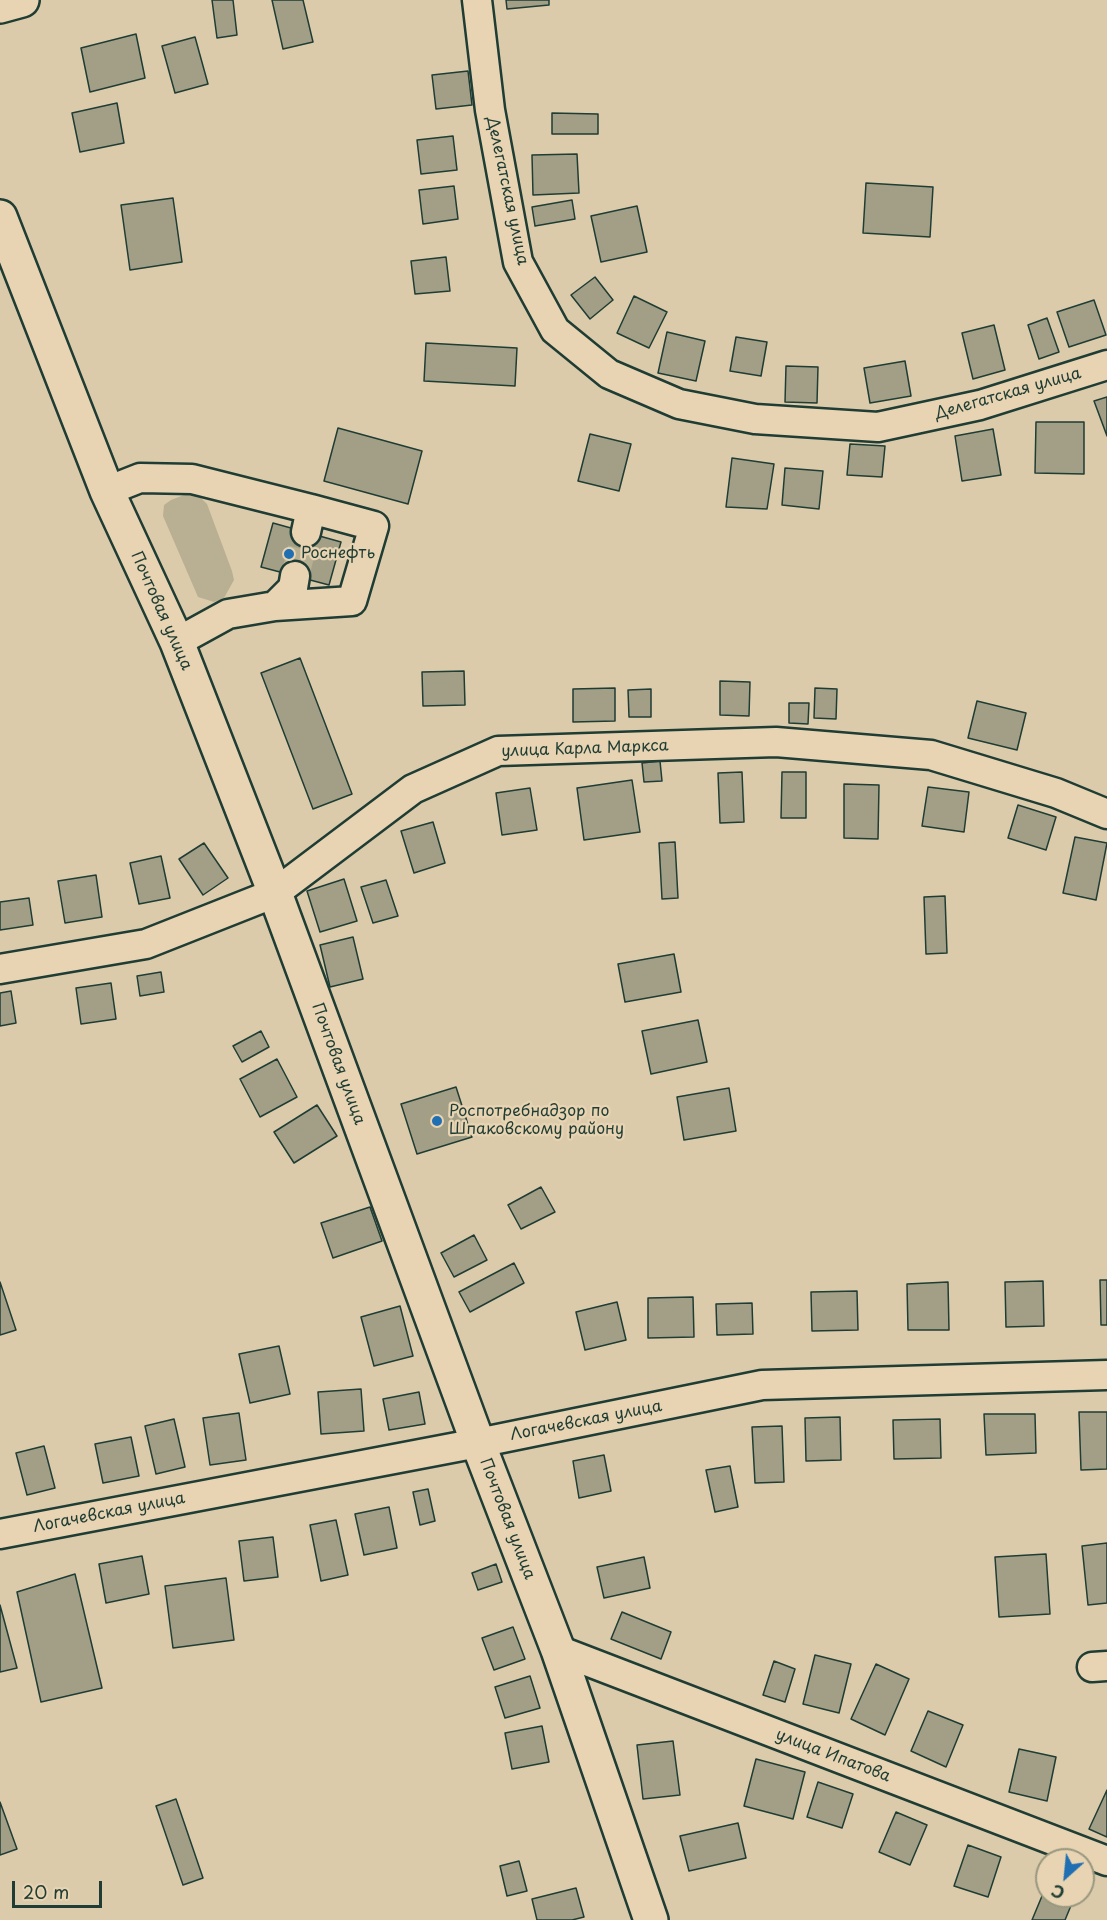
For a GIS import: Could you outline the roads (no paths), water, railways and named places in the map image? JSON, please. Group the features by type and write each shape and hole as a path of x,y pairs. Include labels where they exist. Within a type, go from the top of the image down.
{"main road":[{"path":"0,6 22,0"},
{"name":"Почтовая улица","path":"0,217 107,491 177,642 275,893 478,1443 558,1650 651,1920"}],"street":[{"name":"Делегатская улица","path":"477,0 490,110 518,262 555,330 609,374 679,404 755,419 878,427 980,405 1107,365"},
{"path":"107,491 140,478 192,479 309,520 374,526 352,601 275,606 228,614 177,642"},
{"path":"275,606 293,588 295,576"},
{"name":"улица Карла Маркса","path":"0,969 146,944 275,893 413,789 498,751 776,742 931,755 1056,793 1107,814"},
{"name":"Логачевская улица","path":"0,1534 478,1443 762,1385 1107,1375"},
{"name":"улица Ипатова","path":"558,1650 1107,1861"}],"tunnel":[{"path":"295,576 306,532"}],"place":[{"name":"Роснефть","path":"289,554"},
{"name":"Роспотребнадзор по Шпаковскому району","path":"437,1121"}]}
